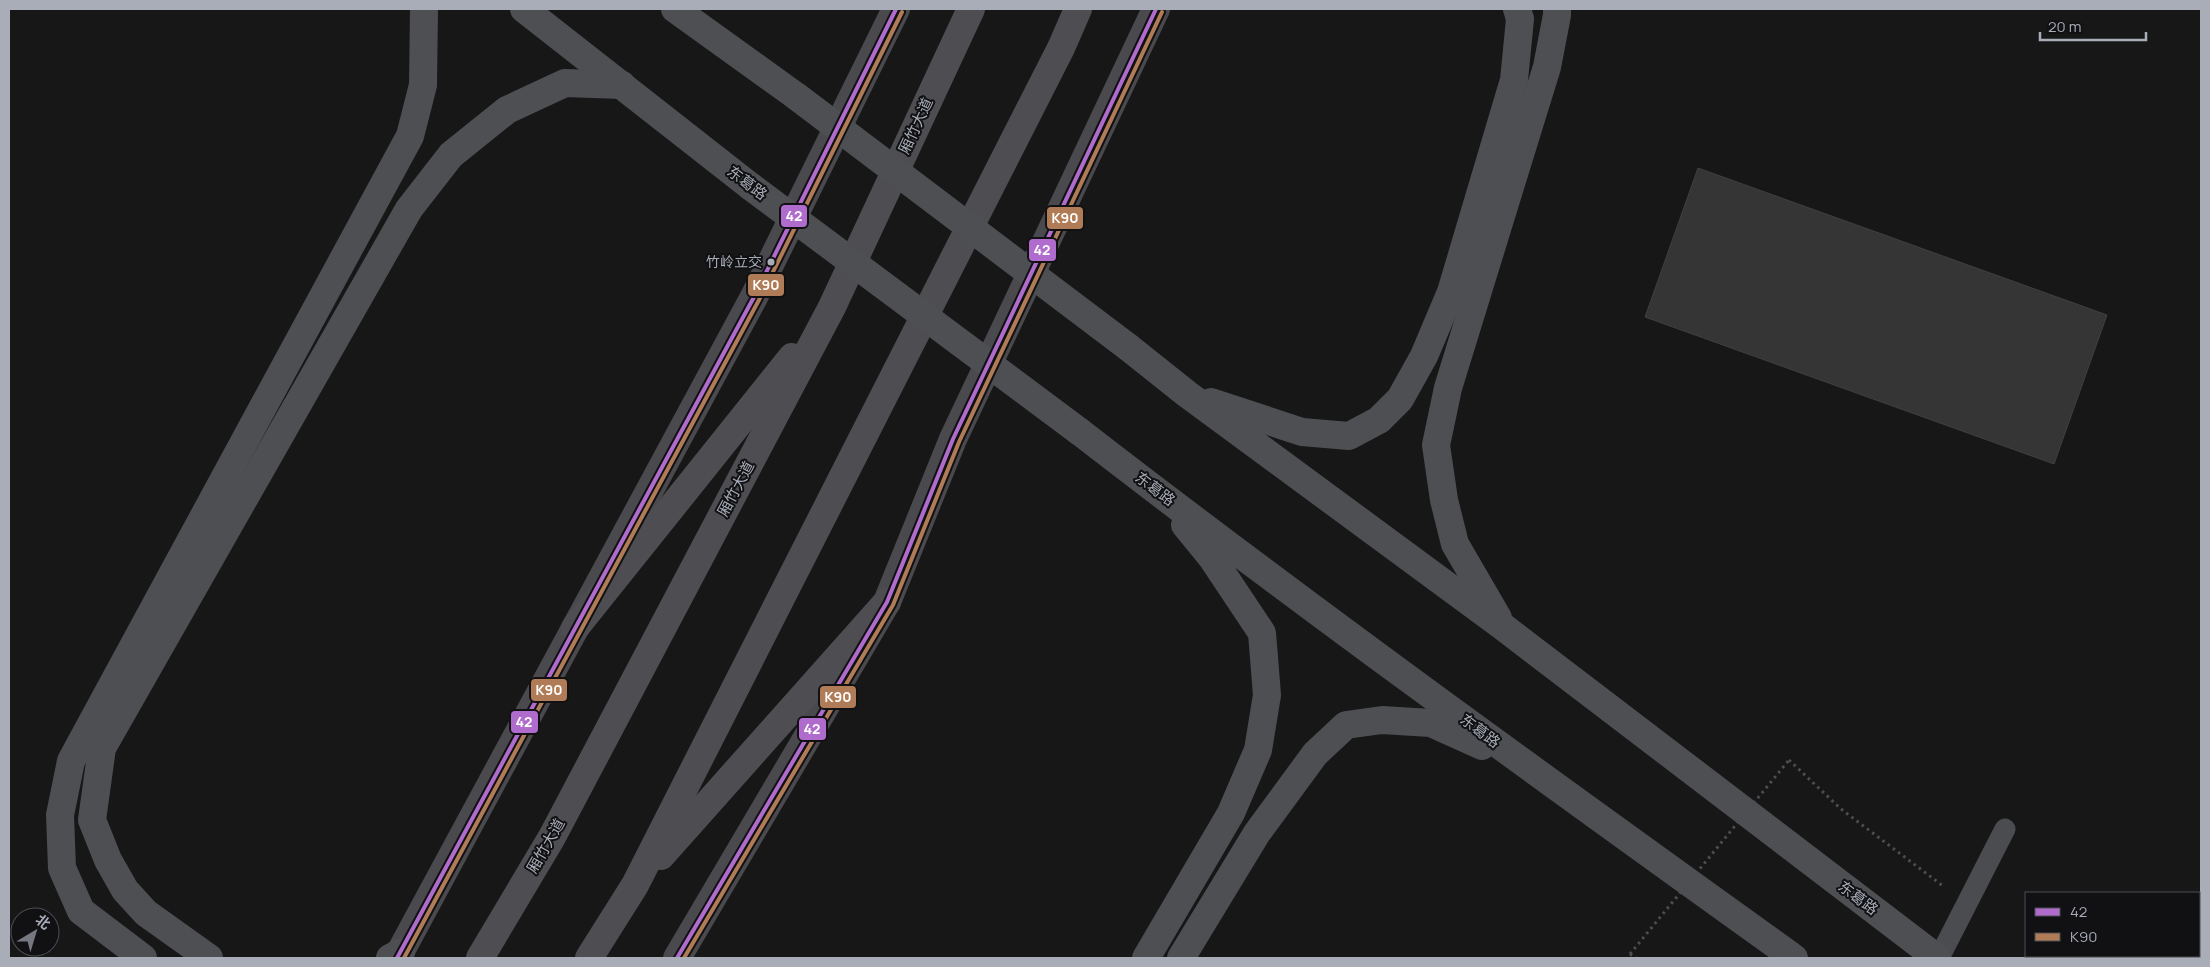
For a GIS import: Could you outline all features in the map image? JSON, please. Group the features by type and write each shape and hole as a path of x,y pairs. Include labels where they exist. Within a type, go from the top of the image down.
{"highway":[{"name":"厢竹大道","path":"480,958 552,837 832,307 971,9"},
{"path":"589,958 635,885 1061,48 1078,9"},
{"path":"575,628 832,307"},
{"path":"635,885 887,602"}],"main road":[{"path":"143,958 81,910 62,868 60,815 71,761 410,136 423,85 424,9"},
{"name":"东葛路","path":"524,9 750,186 1080,432 1161,495 1526,765 1794,958"},
{"name":"东葛路","path":"675,9 796,96 1128,347 1187,394 1502,626 1938,958"},
{"path":"396,956 754,297 896,9"},
{"path":"677,958 887,602 952,439 1156,9"},
{"path":"1187,394 1302,432 1349,436 1379,420 1400,399 1424,356 1451,292 1514,80 1520,19 1517,9"},
{"path":"1502,626 1455,544 1444,500 1436,445 1448,388 1547,67 1557,15 1556,9"},
{"path":"209,958 146,913 125,890 108,860 92,820 102,748 409,209 430,180 451,155 507,110 565,83 622,85"},
{"path":"1146,958 1231,813 1258,750 1268,695 1262,633 1212,558 1161,495"},
{"path":"1181,958 1257,833 1315,754 1346,725 1382,720 1431,724 1526,765"}],"lane":[{"path":"1938,958 2005,829"}],"path":[{"path":"1636,958 1630,954 1789,760 1841,809 1967,904"}],"building":[{"path":"1698,168 2107,315 2054,464 1645,317"}],"transit line":[{"name":"42","path":"397,958 754,297 896,9"},
{"name":"42","path":"677,958 887,602 953,439 1156,9"},
{"name":"K90","path":"404,958 759,300 902,12"},
{"name":"K90","path":"684,958 893,605 959,442 1162,12"}],"place":[{"name":"竹岭立交","path":"771,262"}]}
